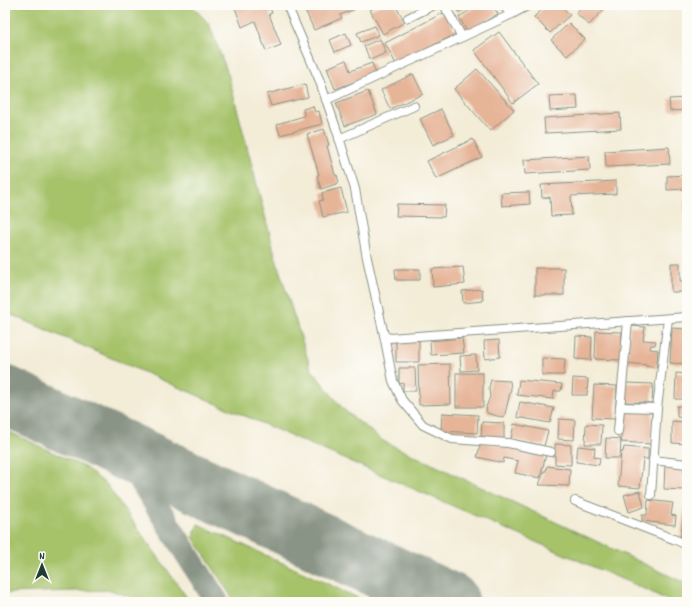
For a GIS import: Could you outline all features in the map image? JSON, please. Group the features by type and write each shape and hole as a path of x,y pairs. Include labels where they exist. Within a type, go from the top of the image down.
{"street":[{"path":"287,5 319,79 355,189 367,258 393,381 402,400 423,426 452,439 508,443 551,452"},
{"path":"408,18 434,5"},
{"path":"444,5 462,38"},
{"path":"502,5 512,14"},
{"path":"326,100 462,38 529,5"},
{"path":"339,139 414,106"},
{"path":"384,335 389,338 398,338 687,317"},
{"path":"651,495 657,408 668,319"},
{"path":"618,432 628,321"},
{"path":"620,407 657,408"},
{"path":"653,460 687,464"},
{"path":"574,501 687,545"}],"green space":[{"path":"5,5 191,5 209,24 228,74 278,266 311,369 343,409 383,441 687,584 687,602 671,602 649,591 5,312"},
{"path":"5,430 86,468 107,485 190,602 135,602 129,596 110,590 5,593"},
{"path":"198,524 367,602 235,602 193,537"}],"building":[{"path":"234,5 269,5 272,13 269,14 281,45 266,51 255,21 242,27"},
{"path":"322,5 353,5 355,9 340,15 342,18 314,30 306,12"},
{"path":"380,5 395,5 405,22 383,34 370,10"},
{"path":"454,5 470,5 458,12"},
{"path":"478,5 492,5 498,14 467,32 459,17"},
{"path":"547,5 560,5 570,15 550,33 534,17"},
{"path":"583,5 608,5 589,25 576,13"},
{"path":"445,12 456,34 396,64 385,43"},
{"path":"569,23 585,39 567,56 551,40"},
{"path":"375,26 379,35 361,42 357,33"},
{"path":"499,32 538,84 513,103 474,50"},
{"path":"346,33 351,45 335,52 330,40"},
{"path":"380,39 386,53 370,60 364,46"},
{"path":"346,60 350,71 372,63 376,74 335,89 327,68"},
{"path":"477,69 514,110 490,131 454,89"},
{"path":"413,74 423,94 390,109 381,90"},
{"path":"305,84 308,97 271,106 267,94"},
{"path":"368,91 377,114 345,126 336,103"},
{"path":"577,95 578,109 550,111 549,96"},
{"path":"687,98 687,110 670,111 669,99"},
{"path":"313,106 315,112 319,111 322,124 280,135 277,124 304,116 303,109"},
{"path":"441,109 454,135 433,145 420,119"},
{"path":"620,113 621,129 545,133 544,118"},
{"path":"324,129 335,175 337,175 339,183 321,189 317,175 319,175 307,134"},
{"path":"473,139 482,157 436,179 427,161"},
{"path":"669,147 670,164 606,167 605,151"},
{"path":"589,156 590,170 525,174 524,160"},
{"path":"687,175 687,189 667,190 667,176"},
{"path":"616,181 616,194 571,196 572,215 551,216 550,197 542,198 541,185"},
{"path":"341,188 347,212 323,217 319,201 323,200 322,193"},
{"path":"529,192 530,204 502,206 501,193"},
{"path":"684,201 687,201 687,225 686,225"},
{"path":"397,204 445,205 444,217 396,216"},
{"path":"671,263 680,263 680,281 687,281 687,292 671,292"},
{"path":"463,267 465,284 433,287 432,269"},
{"path":"535,268 564,268 564,295 535,295"},
{"path":"395,269 420,269 420,280 396,280"},
{"path":"482,289 483,301 463,303 462,291"},
{"path":"630,326 645,327 643,340 656,341 655,345 651,345 650,349 658,350 656,368 646,365 627,363"},
{"path":"672,328 687,329 687,364 670,363"},
{"path":"596,331 622,332 621,360 595,359"},
{"path":"576,336 592,337 591,360 575,359"},
{"path":"462,338 464,353 431,355 430,341"},
{"path":"419,339 419,362 396,362 396,340"},
{"path":"499,340 500,357 485,359 484,341"},
{"path":"476,355 477,370 461,371 460,356"},
{"path":"542,358 565,359 564,375 542,375"},
{"path":"450,364 451,404 419,405 418,365"},
{"path":"399,368 415,368 416,391 403,391 403,383 399,384"},
{"path":"456,373 483,373 483,407 456,407"},
{"path":"676,373 687,374 687,399 675,399"},
{"path":"573,378 588,379 587,395 572,395"},
{"path":"491,380 510,381 511,389 504,418 487,413 486,407 490,397 489,388"},
{"path":"519,380 562,384 561,391 554,391 553,399 517,395"},
{"path":"626,383 653,384 652,403 625,402"},
{"path":"594,385 617,386 615,419 592,418"},
{"path":"520,402 554,408 550,423 517,417"},
{"path":"677,406 687,406 687,418 677,417"},
{"path":"623,409 652,411 651,444 621,442"},
{"path":"442,413 478,415 477,433 441,431"},
{"path":"559,419 575,420 574,440 558,439"},
{"path":"672,421 687,422 687,444 672,443"},
{"path":"482,422 504,423 504,439 481,438"},
{"path":"514,424 548,431 544,446 511,439"},
{"path":"586,424 602,425 601,444 585,444"},
{"path":"606,438 621,439 620,458 605,458"},
{"path":"481,442 546,455 540,478 515,473 518,461 504,458 503,463 477,457"},
{"path":"555,444 571,445 571,465 555,464"},
{"path":"578,446 595,448 594,457 600,458 599,465 576,462"},
{"path":"624,447 648,449 648,459 643,459 640,488 618,486 621,452 623,452"},
{"path":"665,464 684,465 683,490 664,489"},
{"path":"547,466 570,469 569,486 539,485"},
{"path":"640,491 644,507 629,512 624,495"},
{"path":"648,500 673,503 671,515 676,516 675,525 642,521 642,515 647,515"},
{"path":"685,506 687,506 687,541 680,540"}],"taxiway":[{"path":"121,449 217,602"}],"runway":[{"path":"5,395 450,602"}]}
